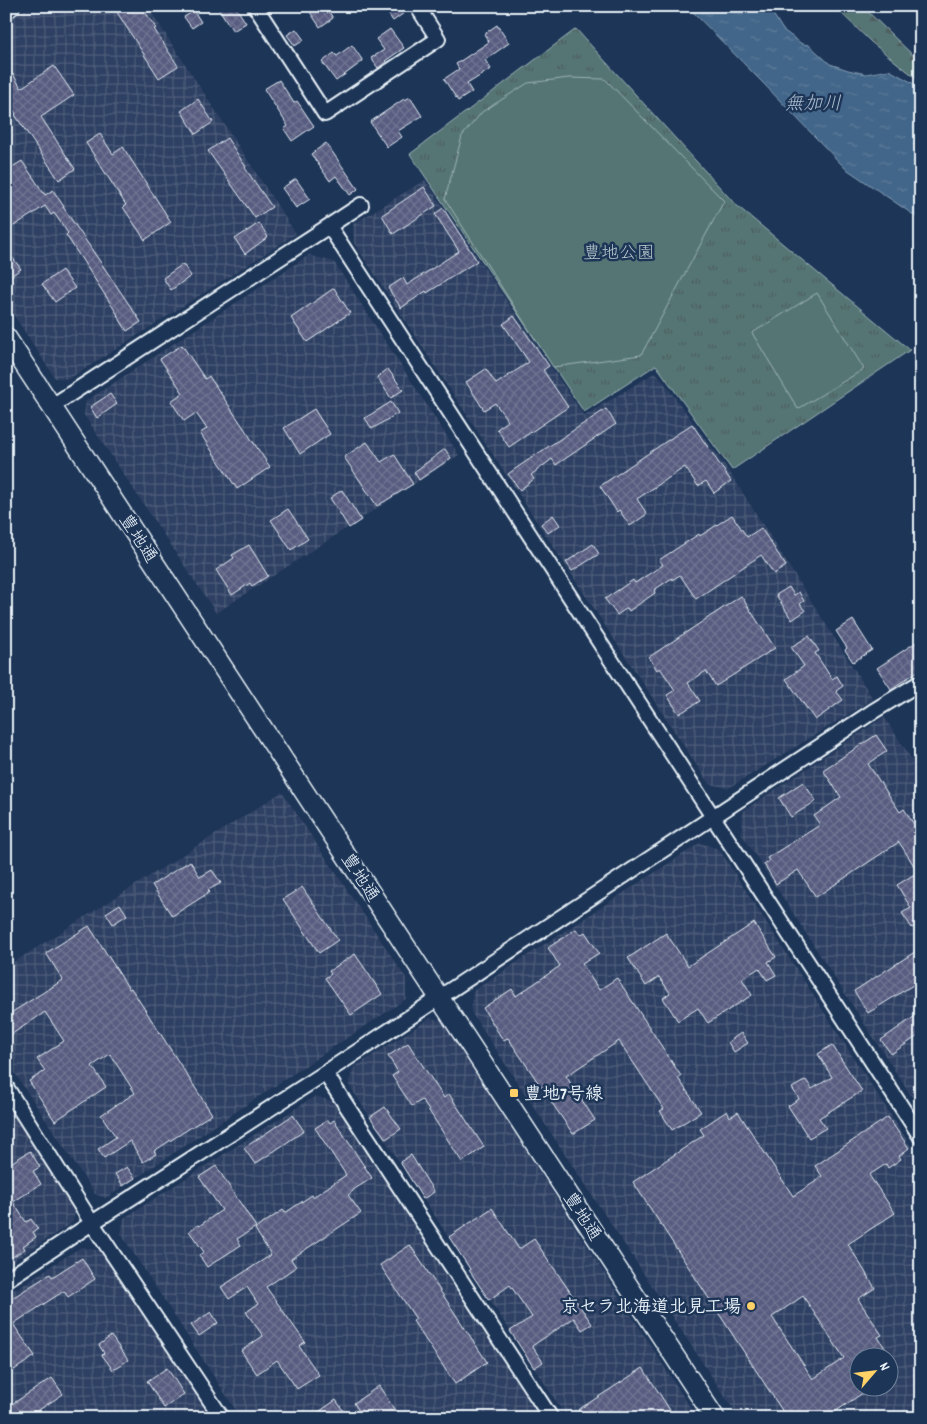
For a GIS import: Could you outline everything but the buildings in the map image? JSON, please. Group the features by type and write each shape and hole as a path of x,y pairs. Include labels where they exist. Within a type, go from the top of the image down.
{"main road":[{"path":"6,9 10,6"},
{"name":"豊地通","path":"6,337 715,1418"}],"street":[{"path":"255,6 325,114 438,39 417,6"},
{"path":"52,406 361,205"},
{"path":"329,226 921,1137"},
{"path":"6,1280 921,682"},
{"path":"325,1073 551,1418"},
{"path":"6,1086 92,1223 222,1418"}],"shaded area":[{"path":"30,6 147,6 296,234 69,379 55,378 6,303 6,22"},
{"path":"425,180 584,416 656,372 729,471 873,699 729,788 709,784 354,243 353,224"},
{"path":"309,255 334,262 459,455 216,613 84,415 86,401"},
{"path":"884,717 921,773 921,1111 741,833 743,811"},
{"path":"282,792 406,978 406,999 106,1198 95,1194 6,1060 6,967"},
{"path":"700,843 719,849 921,1162 921,1418 739,1418 471,1012 473,991"},
{"path":"430,1018 443,1021 697,1418 567,1418 349,1085 353,1068"},
{"path":"315,1096 332,1101 540,1418 241,1418 121,1234 124,1218"},
{"path":"6,1099 76,1207 73,1222 6,1266"},
{"path":"81,1247 102,1251 212,1418 6,1418 6,1295"}],"green space":[{"path":"834,6 862,6 921,63 921,82 871,42"},
{"name":"豊地公園","path":"576,29 735,204 910,350 732,470 656,365 584,412 410,154"},
{"path":"569,78 605,79 724,201 641,355 553,367 445,199 462,136 482,112 528,83"},
{"path":"817,293 864,369 798,409 752,333"}],"water":[{"name":"無加川","path":"687,6 768,6 783,30 802,44 809,45 830,64 866,74 889,70 921,90 921,220 845,168"}],"place":[{"name":"豊地7号線","path":"514,1093"},
{"name":"京セラ北海道北見工場","path":"751,1306"}]}
